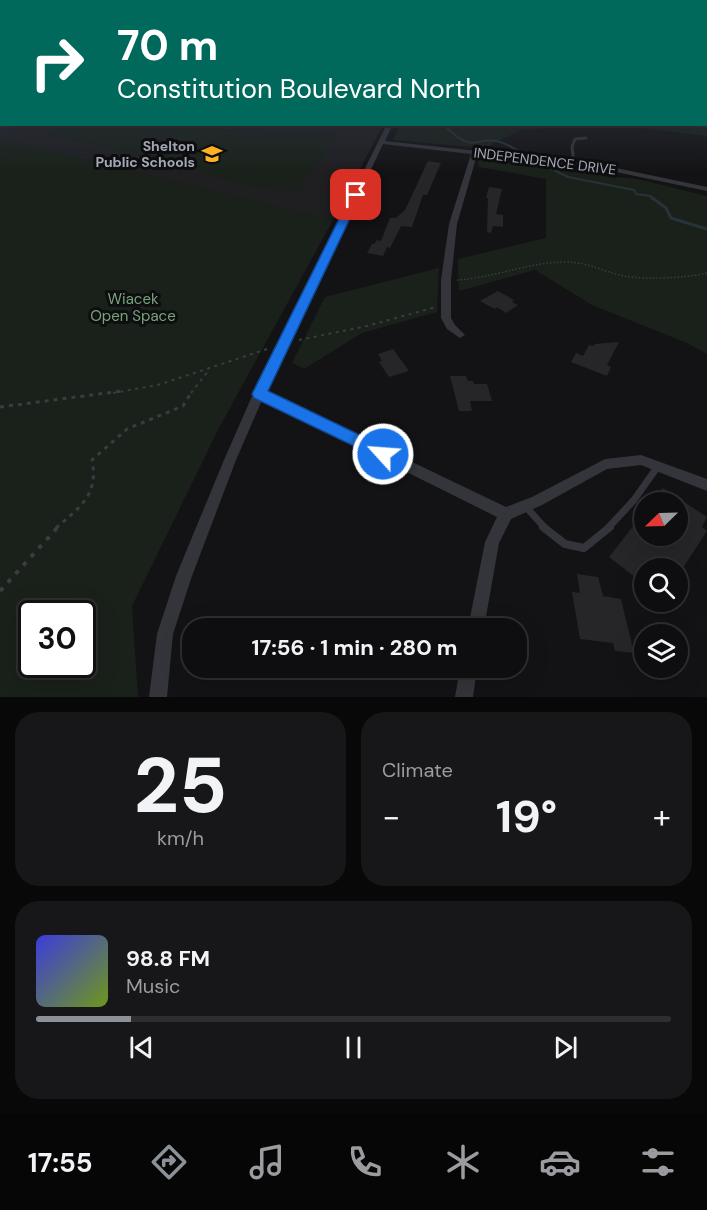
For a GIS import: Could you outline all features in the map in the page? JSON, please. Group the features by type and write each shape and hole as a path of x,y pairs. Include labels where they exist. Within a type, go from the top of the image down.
{"street":[{"path":"158,697 165,634 184,576 230,460 283,344 389,126"},
{"name":"INDEPENDENCE DRIVE","path":"381,142 574,163 640,174 707,189"},
{"path":"460,335 451,327 446,318 444,305 446,280 453,224 475,152"},
{"path":"260,394 506,514"},
{"path":"478,618 492,542 506,514 605,464 641,460 707,486"},
{"path":"464,697 467,678"}],"lane":[{"path":"574,163 573,143 575,140 586,138"},
{"path":"525,506 568,547 584,548 612,526 637,497 658,466"}],"path":[{"path":"207,126 227,128"},
{"path":"446,280 481,279 514,268 556,263 590,264 624,276 688,278 707,273"},
{"path":"0,407 94,396 158,385 283,344 368,326 444,305"},
{"path":"0,591 47,536 87,500 95,476 92,460 127,429 183,406 209,370"}],"shaded area":[{"name":"Shelton Public Schools","path":"0,126 382,126 333,220 115,169 0,139"}],"green space":[{"path":"67,126 197,126 225,129 316,131 329,133 335,137 299,191 253,187 203,173 187,154 171,163 48,134"},
{"path":"400,126 707,126 707,136 630,127 524,129 484,148 393,140"},
{"name":"Wiacek Open Space","path":"0,138 333,220 219,428 132,606 138,697 0,697"},
{"path":"477,159 642,180 707,196 707,354 687,343 592,305 535,270 459,291 458,259 546,238 546,179 479,167"},
{"path":"439,268 437,312 362,333 304,369 292,363 325,297"}],"building":[{"path":"428,161 441,163 427,195 423,195 412,227 401,226 390,248 387,247 383,256 367,253 372,244 377,240 381,241 390,218 396,218 405,210"},
{"path":"489,187 502,189 496,214 503,215 503,227 493,226 491,233 487,232 488,198 486,198"},
{"path":"498,291 514,300 512,302 518,305 506,313 480,301"},
{"path":"619,342 607,365 611,367 607,376 571,362 576,353 583,356 589,345"},
{"path":"393,349 409,371 389,377 379,362 382,361 378,354"},
{"path":"450,376 466,376 468,381 473,381 474,384 487,384 492,401 470,401 472,411 459,411"},
{"path":"688,504 707,517 702,527 707,531 688,560 688,558 634,558 634,576 609,557 634,525 634,546 688,546"},
{"path":"577,574 598,577 603,596 621,599 634,653 615,651 613,643 580,639 572,592 580,593"}],"waterway":[{"path":"445,126 448,129"},
{"path":"448,129 457,137 470,143 491,140 509,145 522,153"},
{"path":"546,166 568,177 634,190 636,194 651,197"},
{"path":"651,197 666,208 671,218 707,229"}],"place":[{"name":"Shelton Public Schools","path":"212,154"}],"route":[{"path":"356,195 260,394 383,454"}]}
